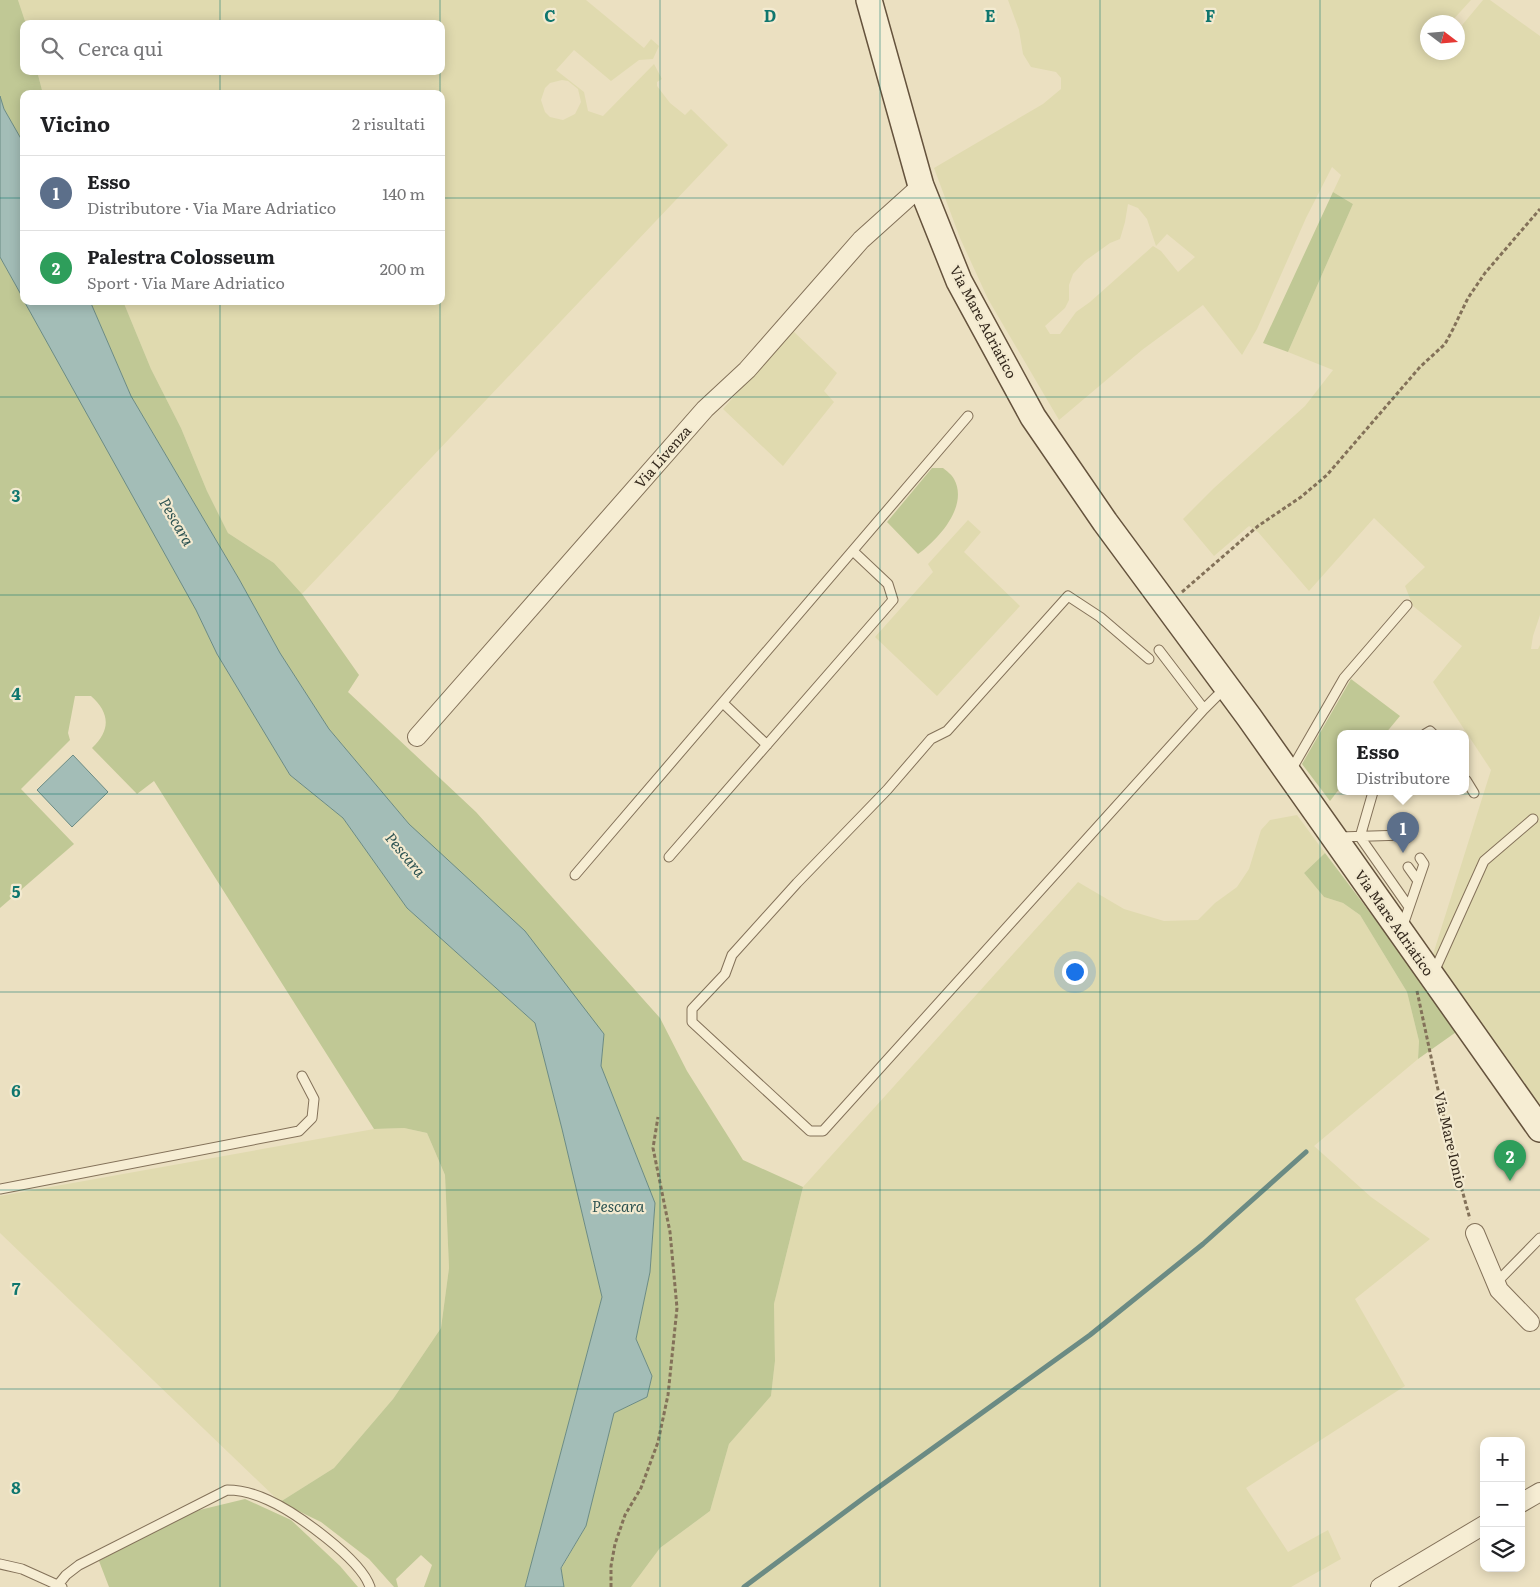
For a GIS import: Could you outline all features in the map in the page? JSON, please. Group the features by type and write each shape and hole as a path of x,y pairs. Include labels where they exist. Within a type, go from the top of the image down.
{"main road":[{"name":"Via Mare Adriatico","path":"869,0 921,186 959,281 1033,417 1105,522 1167,604 1173,638"},
{"name":"Via Mare Adriatico","path":"1152,584 1154,610 1199,676 1212,692 1249,717 1400,933 1424,983 1540,1129"}],"street":[{"name":"Via Livenza","path":"417,737 705,409 747,370 861,240 921,186"},
{"path":"1475,1234 1498,1290 1530,1322"},
{"path":"1525,1501 1540,1492"},
{"path":"1380,1587 1481,1527"}],"lane":[{"path":"576,875 968,416"},
{"path":"669,857 892,600 888,584 853,550"},
{"path":"1149,659 1100,617 1068,596 947,731 932,739 887,790 797,882 732,955 724,974 692,1009 692,1022 810,1131 823,1131 1212,692"},
{"path":"1289,774 1344,678 1407,605"},
{"path":"723,703 767,745"},
{"path":"1469,785 1474,793"},
{"path":"1360,836 1372,795"},
{"path":"1424,983 1484,861 1533,818"},
{"path":"1333,838 1405,835 1407,838"},
{"path":"1360,836 1409,907"},
{"path":"1386,836 1393,845"},
{"path":"1400,933 1424,864 1420,858"},
{"path":"1408,866 1418,881"},
{"path":"0,1188 299,1132 312,1118 314,1099 302,1076"},
{"path":"1496,1284 1540,1238"},
{"path":"0,1564 22,1569 60,1586 66,1575 81,1563 227,1490 239,1490 268,1500 324,1535 366,1577 370,1587"}],"path":[{"path":"1167,604 1258,526 1301,497 1327,475 1420,367 1444,344 1453,330 1468,298 1485,273 1540,209"},
{"name":"Via Mare Ionio","path":"1424,983 1450,1146 1475,1234"},
{"path":"611,1587 611,1566 615,1544 626,1515 641,1488 658,1442 668,1395 677,1308 670,1232 653,1148 658,1116"}],"shaded area":[{"path":"18,0 586,0 644,48 651,39 659,46 653,59 639,60 611,81 574,50 556,70 584,92 588,111 603,116 654,64 662,79 657,82 657,86 670,103 685,115 691,109 728,145 302,594 274,563 228,533 207,491 181,428 151,369 125,305 445,305 445,90 42,90 38,75 445,75 445,20 25,20","holes":["562,80 568,81 578,89 581,102 575,114 563,120 550,117 545,112 541,100 545,88 550,83"]},
{"path":"1008,0 1471,0 1457,15 1420,15 1420,60 1465,60 1465,22 1483,0 1490,0 1540,36 1540,615 1531,649 1538,649 1540,645 1540,1103 1536,1108 1430,964 1491,770 1469,737 1469,730 1465,730 1433,682 1462,646 1413,606 1405,586 1425,567 1374,518 1309,591 1258,532 1249,526 1214,556 1183,519 1214,488 1305,406 1333,370 1288,352 1353,204 1333,192 1341,175 1332,167 1306,218 1257,329 1242,355 1203,305 1142,350 1059,420 988,299 960,238 934,168 1043,104 1061,89 1061,78 1056,72 1031,67 1023,54 1019,30","holes":["1128,204 1138,208 1147,219 1156,246 1167,234 1195,257 1178,272 1161,251 1153,246 1090,302 1076,312 1060,334 1050,334 1045,326 1065,308 1069,300 1069,285 1073,274 1085,261 1110,243 1120,239"]},
{"path":"792,330 837,373 824,391 834,402 783,466 723,409"},
{"path":"968,520 981,532 964,552 1020,606 937,696 875,637 933,572 928,564"},
{"path":"1297,815 1325,853 1304,873 1324,897 1343,903 1360,915 1407,992 1419,1041 1418,1059 1314,1146 1371,1197 1430,1239 1355,1299 1405,1386 1246,1488 1288,1552 1328,1530 1341,1559 1291,1587 631,1587 660,1548 710,1511 729,1444 771,1396 775,1361 774,1304 803,1187 1078,882 1124,909 1164,921 1198,920 1215,903 1237,887 1249,869 1261,830 1270,820"},
{"path":"404,1128 427,1133 445,1175 449,1268 441,1328 393,1399 334,1468 280,1502 0,1233 0,1196 374,1129"}],"green space":[{"path":"0,0 18,0 25,20 20,20 20,75 38,75 42,90 20,90 20,137 4,109 0,96"},
{"path":"1333,192 1353,204 1288,352 1263,343"},
{"path":"0,257 20,293 20,305 27,305 196,610 217,654 290,775 343,818 407,908 535,1023 602,1297 525,1587 424,1587 432,1565 421,1555 396,1579 398,1587 394,1587 369,1559 321,1522 280,1502 334,1468 393,1399 441,1328 449,1268 445,1175 427,1133 404,1128 374,1129 154,781 137,794 92,748 103,735 106,722 102,709 91,696 75,696 68,733 70,740 21,789 74,844 0,908"},
{"path":"92,305 125,305 151,369 181,428 207,491 228,533 274,563 302,594 359,675 348,692 476,812 660,1018 687,1071 743,1160 803,1187 774,1304 775,1361 771,1396 729,1444 710,1511 660,1548 631,1587 564,1587 561,1569 586,1526 614,1413 647,1397 652,1376 636,1339 650,1272 655,1203 601,1066 604,1034 409,824 329,729 280,653 239,579 131,396"},
{"path":"932,468 943,468 952,476 958,489 958,500 949,521 942,531 918,554 887,522"},
{"path":"1351,679 1400,716 1388,730 1337,730 1337,792 1330,801 1302,764"},
{"path":"1325,853 1459,1030 1418,1059 1419,1041 1407,992 1360,915 1343,903 1324,897 1304,873"},
{"path":"245,1499 291,1520 340,1566 358,1587 109,1587 99,1561 187,1513"}],"water":[{"path":"0,96 4,109 20,137 20,293 0,257"},
{"name":"Pescara","path":"26,305 92,305 131,396 239,579 280,653 329,729 409,824 525,931 604,1034 601,1066 655,1203 650,1272 636,1339 652,1376 647,1397 614,1413 586,1526 561,1568 564,1587 525,1587 602,1297 535,1023 407,908 343,818 290,775 217,654 196,610"},
{"path":"73,755 108,792 72,827 37,790"}],"waterway":[{"path":"744,1587 865,1497 1090,1335 1203,1244 1306,1152"}],"place":[{"name":"Esso","path":"1403,853"},
{"name":"Palestra Colosseum","path":"1510,1181"}]}
